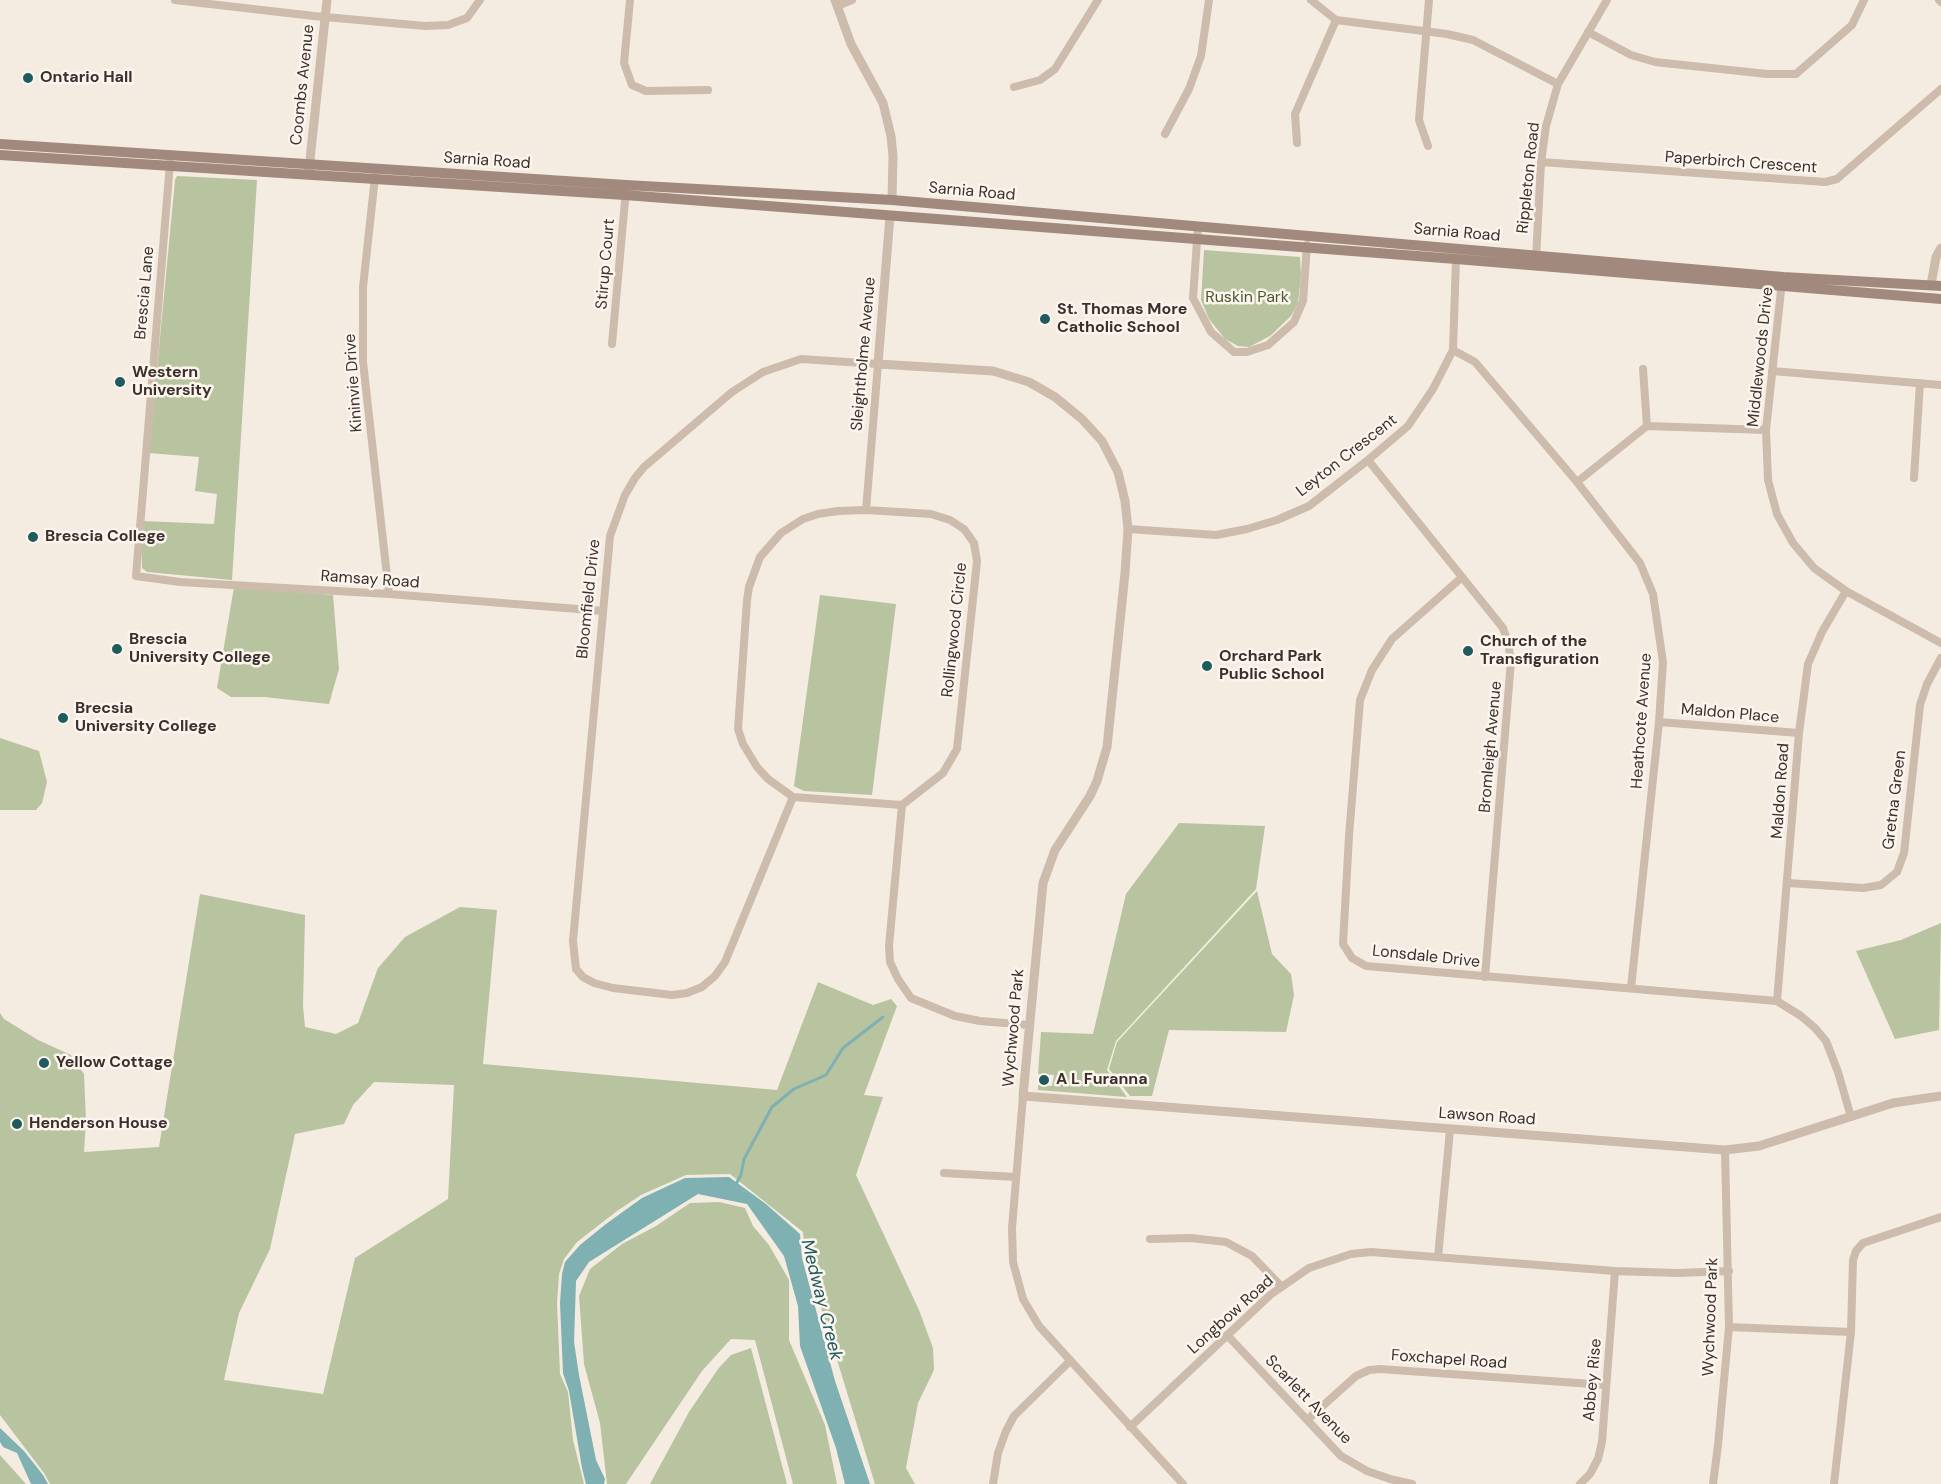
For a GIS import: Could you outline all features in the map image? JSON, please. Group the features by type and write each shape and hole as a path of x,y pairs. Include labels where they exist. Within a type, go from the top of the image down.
{"main road":[{"name":"Sarnia Road","path":"0,144 171,160 626,190 892,200 1308,234 1536,260 1782,281 1941,299"},
{"name":"Sarnia Road","path":"0,155 171,160"},
{"name":"Sarnia Road","path":"626,190 890,216 1197,240 1456,259 1536,260"},
{"name":"Sarnia Road","path":"1782,281 1936,286"}],"street":[{"path":"175,0 425,26 448,25 467,18 480,0"},
{"name":"Coombs Avenue","path":"309,169 327,0"},
{"path":"630,0 624,63 632,85 646,91 708,90"},
{"path":"852,0 836,3 851,44 883,104 891,136 893,156 892,200"},
{"path":"1014,87 1040,80 1055,69 1098,0"},
{"path":"1165,134 1190,89 1201,56 1209,0"},
{"path":"1311,0 1336,20 1426,31 1473,40 1558,84"},
{"path":"1428,146 1419,120 1429,0"},
{"name":"Rippleton Road","path":"1536,260 1541,162 1546,126 1558,84 1606,0"},
{"path":"1588,32 1631,56 1655,62 1796,75 1852,25 1864,0"},
{"path":"1297,143 1295,114 1336,20"},
{"name":"Paperbirch Crescent","path":"1541,162 1825,182 1837,179 1941,89"},
{"name":"Brescia Lane","path":"136,576 171,160"},
{"name":"Kininvie Drive","path":"375,174 363,287 363,362 389,594"},
{"name":"Stirup Court","path":"612,344 626,190"},
{"name":"Sleightholme Avenue","path":"866,510 892,200"},
{"path":"1198,226 1193,298 1211,332 1234,352 1247,352 1268,345 1294,322 1303,301 1308,234"},
{"path":"1936,286 1936,257 1941,248"},
{"name":"Leyton Crescent","path":"1128,529 1216,535 1247,529 1277,520 1310,506 1368,460 1408,426 1432,390 1453,350 1456,259"},
{"name":"Middlewoods Drive","path":"1782,281 1766,430 1768,480 1777,514 1793,543 1814,568 1846,591 1941,643"},
{"name":"Heathcote Avenue","path":"1453,350 1475,362 1577,482 1640,562 1653,594 1663,662 1659,722 1631,988"},
{"name":"Bloomfield Drive","path":"793,797 725,962 716,976 702,987 687,993 672,995 613,988 594,983 576,969 573,941 610,536 625,495 644,466 732,392 763,372 801,359 993,371 1026,381 1055,397 1082,419 1102,441 1118,472 1125,501 1128,529"},
{"path":"1643,369 1647,426"},
{"path":"1772,370 1941,385"},
{"path":"1914,478 1920,383"},
{"path":"1577,482 1647,426 1766,430"},
{"name":"Bromleigh Avenue","path":"1368,460 1503,628 1508,642 1511,661 1485,977"},
{"name":"Rollingwood Circle","path":"793,797 768,780 757,767 743,744 738,729 749,586 760,557 781,533 803,519 818,514 866,510 931,514 950,520 964,529 974,543 977,561 957,749 943,772 902,805"},
{"name":"Wychwood Park","path":"1128,529 1107,747 1103,766 1093,789 1055,850 1043,883 1016,1177 1012,1228 1013,1262 1017,1282 1029,1313 1183,1484"},
{"name":"Ramsay Road","path":"136,576 180,582 389,594 603,610"},
{"name":"Lonsdale Drive","path":"1461,578 1392,639 1372,670 1360,700 1348,836 1343,944 1352,958 1366,966 1777,1001 1808,1022 1826,1041 1838,1072 1851,1118"},
{"name":"Maldon Road","path":"1777,1001 1799,733 1808,664 1822,632 1846,591"},
{"name":"Gretna Green","path":"1788,883 1863,888 1881,885 1897,872 1904,853 1920,705 1927,684 1941,658"},
{"name":"Maldon Place","path":"1659,722 1799,733"},
{"path":"793,797 902,805 889,946 890,962 898,980 911,998 956,1016 981,1021 1029,1025"},
{"name":"Lawson Road","path":"1023,1096 1725,1150 1759,1146 1893,1103 1941,1096"},
{"path":"1438,1257 1450,1130"},
{"name":"Wychwood Park","path":"1713,1484 1730,1327 1725,1150"},
{"path":"944,1173 1016,1177"},
{"path":"1834,1484 1851,1332 1853,1260 1856,1251 1863,1243 1941,1217"},
{"path":"1150,1239 1191,1238 1226,1242 1252,1256 1282,1287"},
{"name":"Longbow Road","path":"1130,1427 1270,1295 1309,1268 1351,1254 1371,1252 1678,1274 1729,1271"},
{"name":"Abbey Rise","path":"1580,1484 1590,1474 1598,1459 1602,1443 1616,1271"},
{"path":"1730,1327 1851,1332"},
{"name":"Scarlett Avenue","path":"1227,1335 1341,1456 1367,1471 1412,1484"},
{"path":"993,1484 998,1454 1014,1416 1070,1361"},
{"name":"Foxchapel Road","path":"1307,1420 1356,1376 1369,1370 1606,1385"}],"green space":[{"path":"177,176 257,180 232,580 147,572 142,568 142,521 214,524 217,494 195,491 199,457 149,453"},
{"name":"Ruskin Park","path":"1204,250 1300,257 1298,304 1291,316 1270,336 1249,347 1238,346 1225,339 1209,319 1201,300"},
{"path":"234,587 333,595 339,669 329,704 264,697 231,697 217,688"},
{"path":"820,595 896,604 872,795 804,791 794,786"},
{"path":"0,738 39,751 47,782 42,803 36,810 0,810"},
{"path":"1179,823 1265,826 1256,889 1116,1041 1107,1070 1127,1097 1038,1090 1038,1085 1052,1086 1054,1075 1038,1074 1041,1032 1093,1034 1126,894"},
{"path":"1257,891 1272,954 1291,974 1294,995 1286,1032 1169,1030 1152,1096 1130,1096 1109,1069 1117,1042"},
{"path":"200,894 305,915 303,1006 305,1027 336,1034 358,1023 378,968 405,937 460,907 497,910 483,1064 777,1090 818,982 873,1005 891,999 897,1006 864,1095 883,1097 856,1175 919,1310 933,1348 934,1370 918,1403 906,1468 915,1484 875,1484 805,1255 803,1232 730,1174 686,1175 641,1195 577,1242 564,1259 559,1274 557,1303 560,1374 568,1392 573,1440 584,1484 50,1484 0,1415 0,1013 4,1019 38,1040 71,1055 84,1074 86,1121 84,1152 159,1147","holes":["374,1082 454,1085 448,1199 355,1258 323,1394 224,1380 239,1313 270,1249 295,1134 344,1124 353,1105"]},
{"path":"1941,923 1939,1030 1895,1039 1856,951 1901,940"},
{"path":"719,1202 745,1208 753,1226 769,1245 789,1280 789,1340 825,1425 837,1484 793,1484 755,1340 731,1339 702,1371 626,1484 607,1484 600,1423 584,1364 579,1296 590,1269 622,1244 656,1226 690,1203"},
{"path":"751,1348 787,1484 650,1484 689,1412 718,1369 731,1355"},
{"path":"0,1455 26,1484 0,1484"}],"water":[{"name":"Medway Creek","path":"729,1177 766,1204 800,1234 802,1258 835,1381 870,1484 845,1484 836,1448 800,1346 798,1306 784,1256 747,1204 698,1194 589,1262 576,1281 574,1342 596,1460 605,1479 604,1484 586,1484 569,1391 563,1373 560,1303 565,1262 580,1245 642,1198 685,1178"},
{"path":"0,1428 24,1451 48,1484 31,1484 17,1453 3,1447 0,1442"}],"waterway":[{"path":"736,1184 741,1175 744,1159 772,1107 794,1089 826,1075 843,1048 883,1017"}],"place":[{"name":"Ontario Hall","path":"28,78"},
{"name":"St. Thomas More Catholic School","path":"1045,319"},
{"name":"Western University","path":"120,382"},
{"name":"Brescia College","path":"33,537"},
{"name":"Brescia University College","path":"117,649"},
{"name":"Church of the Transfiguration","path":"1468,651"},
{"name":"Orchard Park Public School","path":"1207,666"},
{"name":"Brecsia University College","path":"63,718"},
{"name":"Yellow Cottage","path":"44,1063"},
{"name":"A L Furanna","path":"1044,1080"},
{"name":"Henderson House","path":"17,1124"}]}
